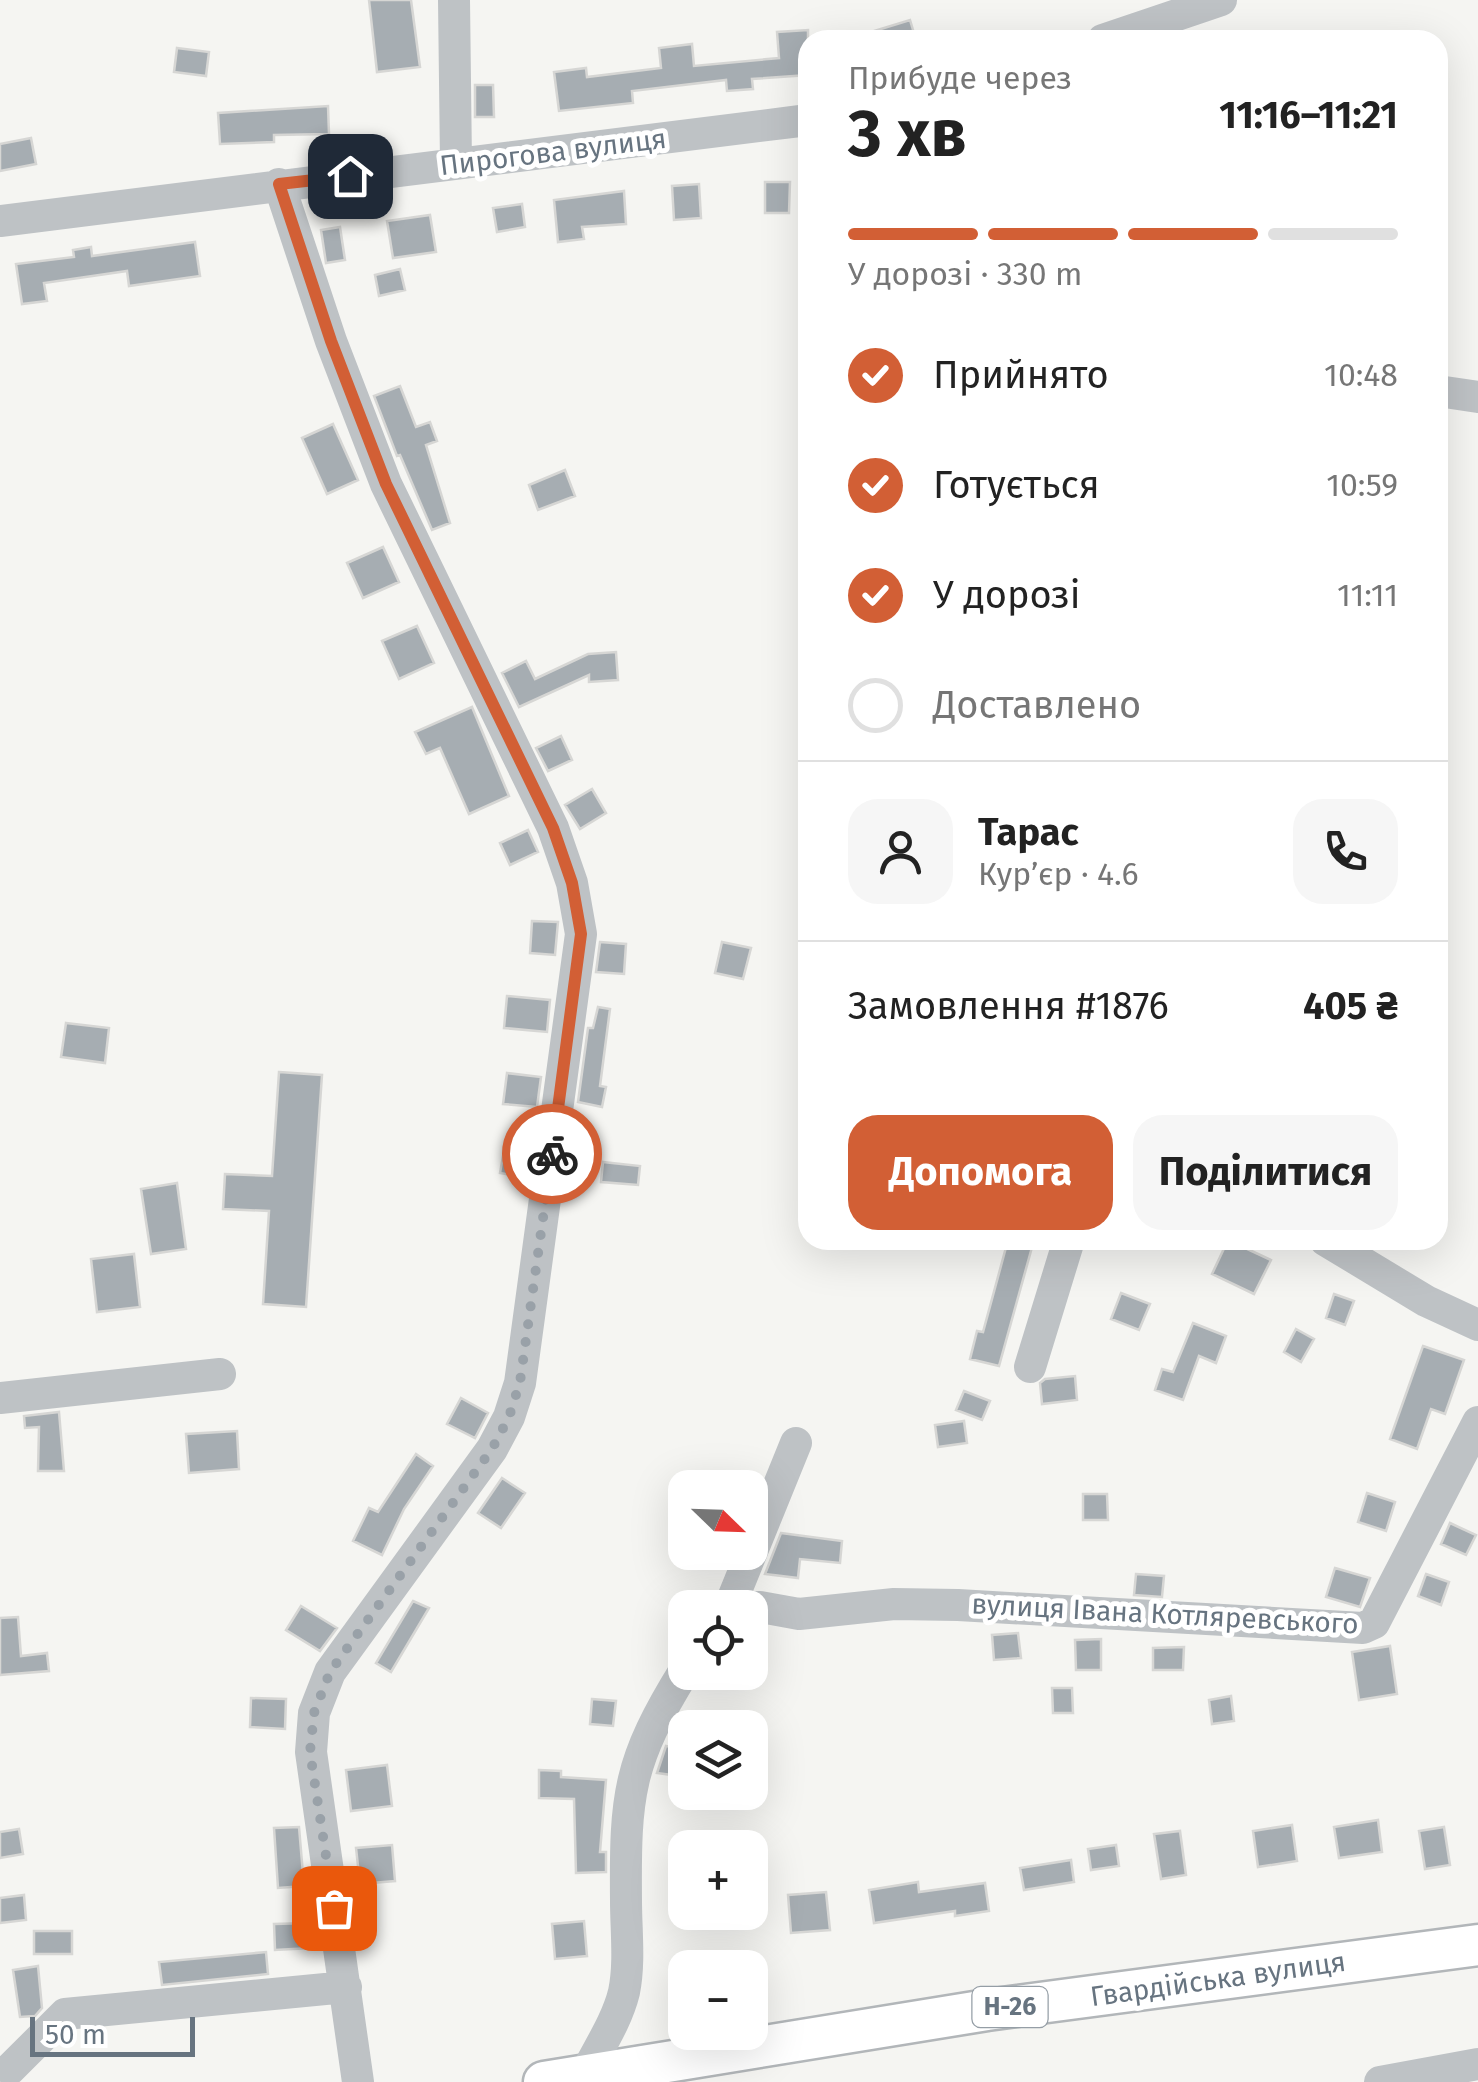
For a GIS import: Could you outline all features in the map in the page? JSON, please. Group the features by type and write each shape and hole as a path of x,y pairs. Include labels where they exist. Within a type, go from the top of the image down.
{"main road":[{"name":"Гвардійська вулиця","path":"544,2082 987,2010 1478,1944"}],"street":[{"path":"454,0 456,163"},
{"path":"1134,30 1222,0"},
{"name":"Пирогова вулиця","path":"0,222 798,121"},
{"path":"279,184 331,341 386,484 553,828 572,883 581,934 520,1382 509,1417 492,1449 330,1672 314,1713 310,1752 358,2082"},
{"path":"1448,393 1478,396"},
{"path":"1030,1367 1066,1250"},
{"path":"1342,1250 1426,1301 1478,1325"},
{"path":"0,1398 220,1374"},
{"name":"вулиця Івана Котляревського","path":"768,1608 799,1614 894,1604 958,1605 1363,1628 1374,1624 1478,1422"},
{"path":"737,1590 796,1442"},
{"path":"584,2075 624,1993 625,1823 629,1787 646,1737 673,1690"},
{"path":"12,2070 65,2014 346,1987"},
{"path":"1380,2082 1478,2064"}],"building":[{"path":"369,0 411,0 420,67 377,72"},
{"path":"910,20 913,30 878,30"},
{"path":"798,31 798,76 752,79 753,89 727,91 726,80 632,91 633,103 559,111 554,72 586,68 587,77 661,68 659,48 692,44 694,66 779,58 777,32"},
{"path":"177,48 209,52 206,76 174,72"},
{"path":"475,85 493,85 494,117 475,117"},
{"path":"328,106 329,134 274,135 274,142 220,144 218,113"},
{"path":"31,138 36,164 0,171 0,144"},
{"path":"765,182 790,182 789,213 765,213"},
{"path":"699,184 701,218 674,220 672,186"},
{"path":"624,191 626,224 582,227 584,239 558,242 554,200"},
{"path":"522,204 525,227 497,232 493,208"},
{"path":"430,215 436,252 393,258 387,221"},
{"path":"340,227 345,260 326,263 321,230"},
{"path":"195,242 200,276 129,286 127,271 44,283 47,301 22,304 16,264 74,257 73,250 91,247 92,256"},
{"path":"400,269 405,290 379,296 375,275"},
{"path":"400,386 416,427 430,422 437,441 426,445 450,523 432,530 374,396"},
{"path":"333,424 358,480 327,494 302,438"},
{"path":"565,470 575,496 538,510 529,485"},
{"path":"383,547 399,582 363,598 347,563"},
{"path":"417,626 434,663 399,679 382,641"},
{"path":"616,652 618,680 589,682 589,675 519,707 502,673 526,661 535,679 588,654"},
{"path":"472,707 509,796 469,814 440,748 426,754 415,732"},
{"path":"561,736 572,760 548,771 536,748"},
{"path":"592,789 606,813 580,829 565,805"},
{"path":"528,830 538,852 510,865 500,843"},
{"path":"532,921 558,922 555,955 530,953"},
{"path":"600,942 626,944 624,974 596,972"},
{"path":"722,942 751,948 743,979 715,973"},
{"path":"507,996 550,1000 547,1032 504,1028"},
{"path":"598,1007 610,1009 600,1086 606,1087 602,1107 578,1102 588,1028 593,1028"},
{"path":"66,1023 109,1028 105,1063 61,1057"},
{"path":"279,1072 322,1075 306,1307 263,1304 269,1211 223,1209 225,1174 272,1176"},
{"path":"507,1073 541,1077 537,1107 503,1104"},
{"path":"505,1145 532,1150 528,1178 500,1173"},
{"path":"603,1162 640,1166 638,1185 601,1182"},
{"path":"177,1183 186,1249 151,1254 141,1189"},
{"path":"1005,1250 1031,1250 999,1366 970,1359 977,1331 983,1332"},
{"path":"1223,1250 1250,1250 1271,1260 1254,1294 1212,1274"},
{"path":"134,1254 140,1307 97,1312 91,1259"},
{"path":"1121,1293 1150,1304 1139,1330 1111,1319"},
{"path":"1334,1294 1354,1301 1345,1325 1326,1318"},
{"path":"1193,1323 1226,1336 1216,1363 1199,1356 1183,1400 1155,1390 1162,1369 1173,1372"},
{"path":"1296,1329 1314,1339 1301,1362 1284,1352"},
{"path":"1423,1346 1464,1360 1445,1414 1431,1409 1417,1449 1390,1439"},
{"path":"1075,1376 1077,1400 1042,1404 1040,1383"},
{"path":"964,1391 990,1401 982,1420 956,1410"},
{"path":"461,1398 488,1413 475,1438 447,1424"},
{"path":"59,1412 64,1471 38,1471 39,1427 25,1428 24,1416"},
{"path":"964,1421 967,1443 938,1447 935,1425"},
{"path":"237,1431 239,1469 189,1473 186,1434"},
{"path":"416,1454 433,1466 404,1509 382,1555 353,1541 369,1508 378,1512"},
{"path":"502,1478 525,1493 501,1528 478,1513"},
{"path":"1367,1493 1395,1502 1386,1531 1358,1522"},
{"path":"1083,1494 1107,1494 1108,1520 1083,1520"},
{"path":"1450,1523 1476,1535 1466,1555 1441,1544"},
{"path":"781,1533 842,1541 840,1563 800,1559 798,1578 765,1574"},
{"path":"1335,1568 1370,1578 1360,1607 1326,1597"},
{"path":"1136,1574 1164,1576 1162,1597 1134,1595"},
{"path":"1426,1574 1449,1582 1441,1605 1418,1596"},
{"path":"413,1601 429,1608 391,1672 376,1663"},
{"path":"301,1606 337,1628 320,1651 286,1630"},
{"path":"18,1617 21,1656 47,1653 49,1671 0,1675 0,1618"},
{"path":"1018,1633 1021,1658 994,1660 992,1635"},
{"path":"1101,1639 1101,1670 1076,1670 1075,1640"},
{"path":"1390,1646 1397,1694 1359,1700 1352,1652"},
{"path":"1184,1647 1183,1670 1153,1670 1153,1648"},
{"path":"1052,1688 1072,1688 1073,1713 1053,1713"},
{"path":"1231,1696 1234,1721 1212,1724 1209,1700"},
{"path":"251,1698 286,1699 285,1729 250,1727"},
{"path":"592,1699 616,1701 613,1726 590,1724"},
{"path":"666,1746 668,1746 668,1774 657,1773"},
{"path":"387,1765 392,1806 351,1811 346,1770"},
{"path":"539,1770 561,1771 561,1777 606,1780 600,1852 606,1852 606,1872 576,1873 574,1799 539,1798"},
{"path":"1378,1820 1382,1852 1339,1858 1334,1827"},
{"path":"1292,1825 1297,1861 1258,1867 1253,1831"},
{"path":"299,1827 304,1886 278,1888 274,1828"},
{"path":"1444,1827 1450,1865 1425,1869 1419,1831"},
{"path":"19,1829 23,1854 0,1858 0,1832"},
{"path":"1180,1831 1186,1875 1161,1879 1154,1834"},
{"path":"392,1845 395,1881 360,1884 356,1848"},
{"path":"1116,1845 1119,1866 1091,1870 1088,1849"},
{"path":"1071,1860 1074,1882 1024,1890 1020,1868"},
{"path":"918,1882 919,1892 985,1883 989,1911 955,1916 955,1911 874,1923 869,1890"},
{"path":"826,1892 830,1930 791,1933 788,1895"},
{"path":"24,1895 26,1920 0,1923 0,1898"},
{"path":"584,1921 587,1956 555,1959 552,1924"},
{"path":"310,1923 311,1948 275,1950 274,1924"},
{"path":"34,1931 72,1931 72,1954 34,1954"},
{"path":"266,1952 268,1974 162,1985 159,1962"},
{"path":"38,1966 42,2008 35,2016 20,2017 13,1970"}],"way so far":[{"path":"334,1908 310,1752 314,1713 330,1672 492,1449 509,1417 520,1382 552,1154"}],"route":[{"path":"350,176 279,184 331,341 386,484 553,828 572,883 581,934 552,1154"}]}
